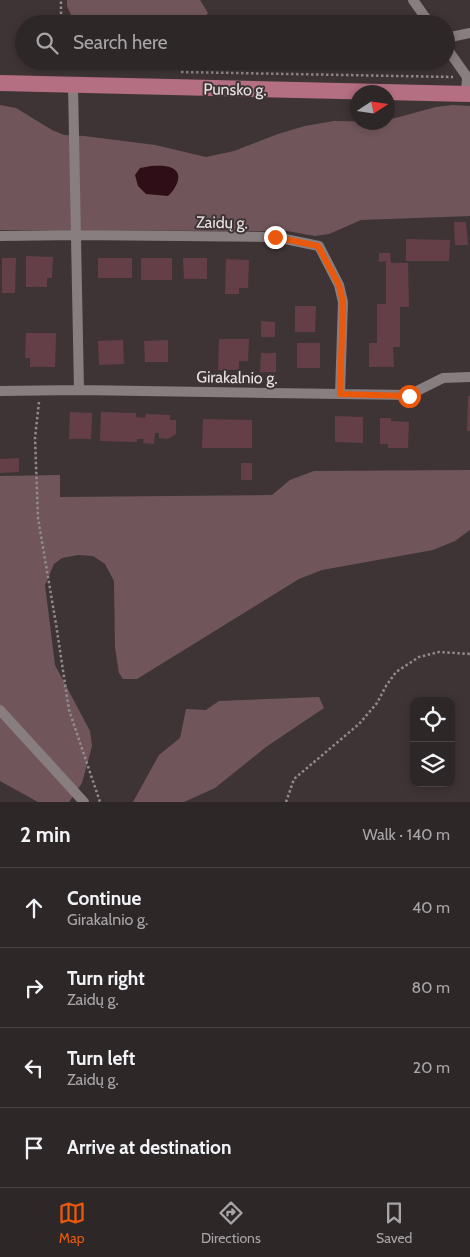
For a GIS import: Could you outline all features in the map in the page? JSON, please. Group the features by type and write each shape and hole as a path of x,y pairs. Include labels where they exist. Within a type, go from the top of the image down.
{"main road":[{"name":"Punsko g.","path":"0,83 468,94"}],"street":[{"path":"413,0 424,15"},
{"path":"455,36 470,33"},
{"path":"455,60 467,77 468,94"},
{"path":"74,85 79,390"},
{"name":"Zaidų g.","path":"0,236 275,237 318,246 339,285 343,302 340,394"},
{"name":"Girakalnio g.","path":"0,391 79,390 409,396 443,378 470,377"},
{"path":"0,710 84,802"}],"path":[{"path":"61,0 61,15"},
{"path":"180,72 467,77"},
{"path":"40,390 34,438 38,518 69,710 100,802"},
{"path":"286,802 294,779 359,724 377,703 396,672 419,657 439,652 470,654"}],"shaded area":[{"path":"67,0 200,0 208,13 206,15 71,15 67,6"},
{"path":"0,105 16,108 52,130 64,135 155,145 206,157 234,151 305,126 334,121 350,121 350,130 395,130 395,118 436,107 470,106 470,216 361,220 329,234 315,236 287,231 0,230"},
{"path":"151,166 170,167 178,174 178,182 168,196 146,194 138,186 135,175 140,168"},
{"path":"470,470 470,530 455,541 433,550 322,570 299,579 137,679 123,679 119,673 115,647 114,581 105,564 93,556 78,555 62,558 54,564 45,585 55,665 90,731 92,746 82,783 69,802 38,802 0,781 0,476 60,475 60,497 272,495 290,480 314,471"},
{"path":"319,697 324,708 266,747 215,788 184,802 133,802 159,755 180,738 186,709 206,710 219,701"}],"building":[{"path":"454,222 466,222 468,245 455,245"},
{"path":"406,239 450,240 449,261 406,261"},
{"path":"379,253 390,253 391,263 408,263 409,307 400,307 400,347 393,347 394,367 369,367 369,343 377,343 377,304 386,304 386,261 379,262"},
{"path":"26,256 53,257 52,278 47,278 47,287 26,287"},
{"path":"2,258 16,258 15,293 2,293"},
{"path":"98,258 132,258 132,278 98,278"},
{"path":"141,258 172,258 172,280 141,280"},
{"path":"183,258 207,258 207,279 184,279"},
{"path":"226,259 249,260 248,288 239,288 239,294 225,294"},
{"path":"295,306 316,306 315,332 295,332"},
{"path":"261,321 275,322 275,337 261,337"},
{"path":"26,333 56,333 55,367 30,367 30,358 25,358"},
{"path":"219,339 249,339 248,361 239,361 239,370 218,370"},
{"path":"123,340 124,364 99,365 98,341"},
{"path":"168,340 168,362 145,362 144,341"},
{"path":"297,343 320,343 320,368 297,368"},
{"path":"261,353 276,353 276,372 260,372"},
{"path":"468,396 470,396 470,431 467,431"},
{"path":"70,412 92,413 91,439 69,439"},
{"path":"101,412 136,413 136,417 145,418 146,414 170,415 170,420 176,420 176,434 168,439 159,438 159,433 155,433 154,444 143,443 144,439 137,439 137,442 100,441"},
{"path":"335,416 363,417 363,443 335,442"},
{"path":"380,418 391,418 391,421 409,422 408,448 388,448 388,444 380,444"},
{"path":"203,419 252,420 252,448 202,448"},
{"path":"19,458 19,472 0,473 0,459"},
{"path":"241,463 252,463 252,480 241,480"}],"route":[{"path":"275,237 318,246 339,285 343,302 340,394 409,396"}]}
